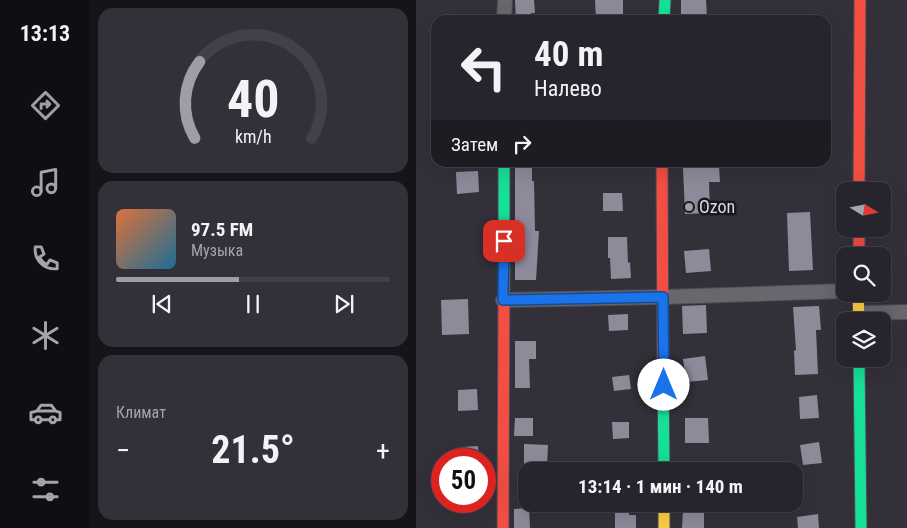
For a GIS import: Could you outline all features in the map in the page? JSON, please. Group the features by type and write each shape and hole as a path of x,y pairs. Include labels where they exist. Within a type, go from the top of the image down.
{"main road":[{"path":"664,0 664,15"},
{"path":"859,182 860,0"},
{"path":"503,528 504,167"},
{"path":"662,167 664,462"},
{"path":"859,367 861,528"},
{"path":"664,512 664,528"}],"street":[{"path":"504,15 505,0"},
{"path":"503,300 836,291"},
{"path":"891,314 907,312"}],"building":[{"path":"515,0 534,0 535,13 531,13 531,15 516,15"},
{"path":"595,0 623,0 623,15 596,15"},
{"path":"681,0 706,0 707,15 681,15"},
{"path":"515,167 532,167 535,231 539,231 536,280 515,280"},
{"path":"719,167 720,182 709,182 710,213 685,214 683,168"},
{"path":"478,171 479,192 457,194 456,172"},
{"path":"603,193 622,193 623,211 603,211"},
{"path":"810,212 813,270 789,271 787,213"},
{"path":"608,237 627,237 628,263 630,262 631,278 611,279"},
{"path":"709,249 711,271 686,273 684,251"},
{"path":"468,299 469,334 442,335 441,300"},
{"path":"706,305 707,333 683,334 682,306"},
{"path":"819,306 821,330 816,330 818,374 795,375 794,351 796,350 793,307"},
{"path":"628,314 628,330 609,331 608,315"},
{"path":"515,341 536,341 536,359 529,359 530,388 515,388"},
{"path":"705,356 708,380 686,382 683,359"},
{"path":"629,375 631,389 614,391 612,377"},
{"path":"477,389 478,410 458,411 458,390"},
{"path":"817,395 819,418 800,419 799,397"},
{"path":"515,418 533,418 533,436 514,436"},
{"path":"685,418 708,418 709,443 685,443"},
{"path":"612,422 629,422 629,438 613,439"},
{"path":"819,442 822,463 803,465 800,445"},
{"path":"524,444 548,445 547,462 524,462"},
{"path":"478,446 478,448 460,448"},
{"path":"514,509 518,509 518,512 529,512 530,528 514,528"},
{"path":"615,512 629,512 629,515 636,515 636,528 615,528"},
{"path":"683,512 704,512 704,528 682,528"},
{"path":"818,514 819,528 798,528 797,517"}],"traffic: fast":[{"path":"664,15 665,0"},
{"path":"504,167 504,273"},
{"path":"859,367 861,528"},
{"path":"663,370 664,462"}],"traffic: slow":[{"path":"858,302 859,312"},
{"path":"664,512 664,528"}],"traffic: jam":[{"path":"859,182 860,0"},
{"path":"662,167 663,370"},
{"path":"859,238 859,247"},
{"path":"503,528 504,273"}],"place":[{"name":"Ozon","path":"689,207"}],"route":[{"path":"504,241 503,300 663,297 664,385"}]}
